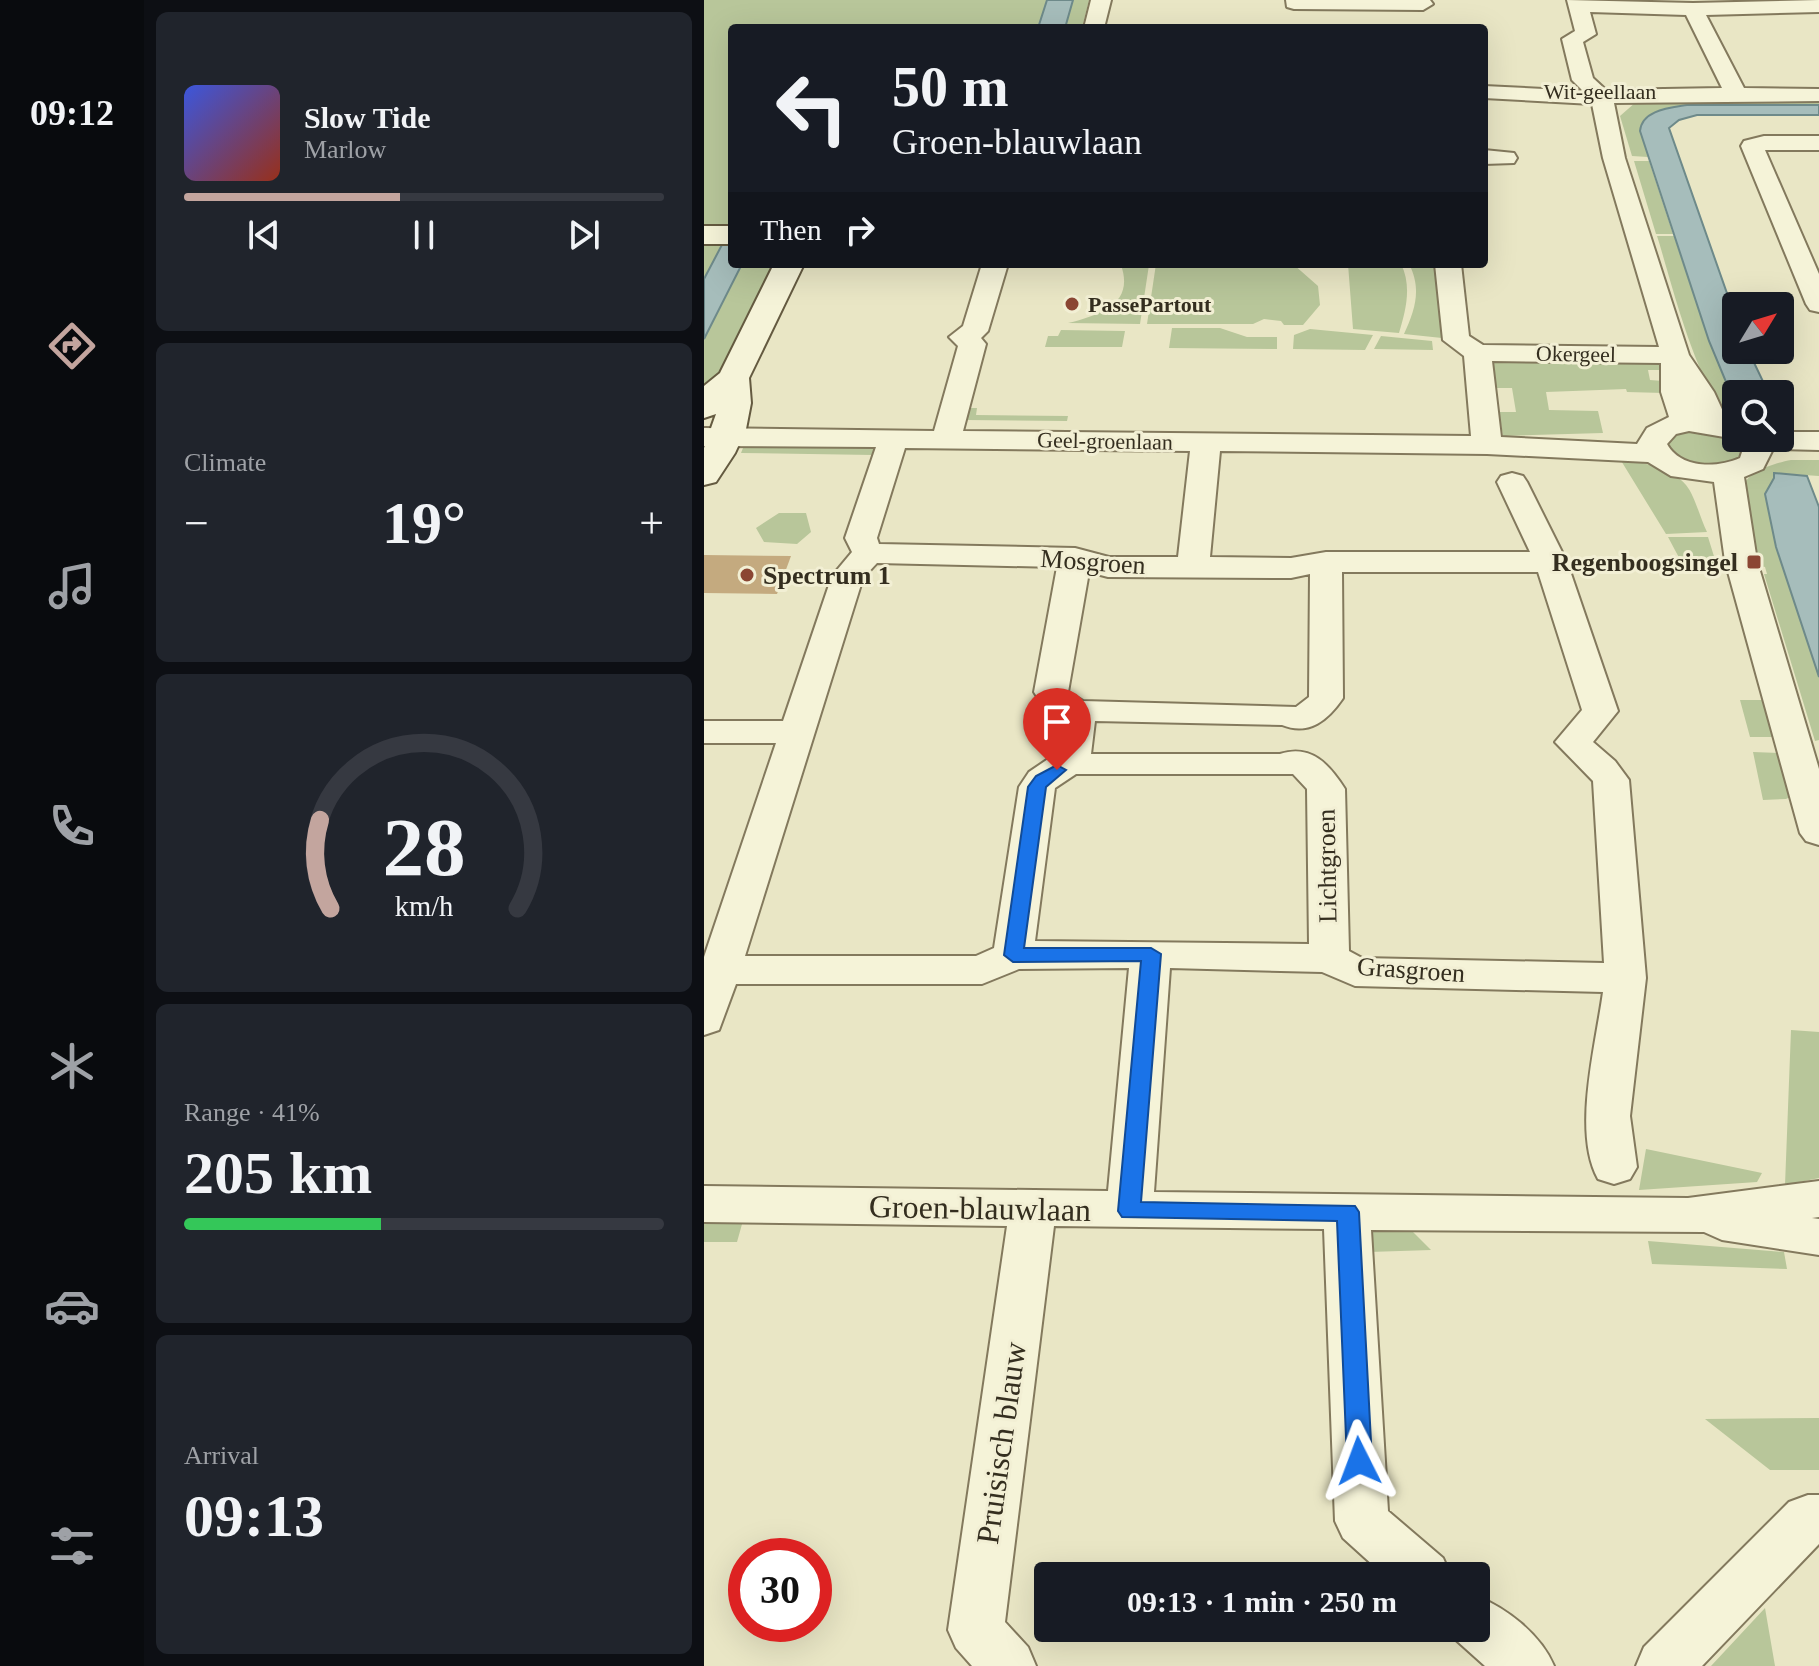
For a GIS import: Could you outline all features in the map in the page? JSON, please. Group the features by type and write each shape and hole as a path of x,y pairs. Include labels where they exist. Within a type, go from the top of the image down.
{"street":[{"path":"1095,24 1101,0"},
{"path":"1294,24 1294,1 1426,2 1428,14 1437,20"},
{"path":"1722,416 1700,392 1675,355 1596,93 1583,80 1572,39 1586,34 1578,3 1693,9 1817,4"},
{"path":"1693,9 1736,94"},
{"name":"Wit-geellaan","path":"1488,92 1819,95"},
{"path":"1819,143 1764,143 1752,146 1819,304"},
{"path":"704,408 717,391 733,378 787,268"},
{"path":"946,439 972,344 962,337 975,331 994,268"},
{"path":"1448,268 1456,340 1477,353 1497,445"},
{"name":"Okergeel","path":"1477,353 1675,355"},
{"path":"1675,355 1675,392 1685,423"},
{"path":"704,475 715,461 714,437 732,420 736,391 733,378"},
{"path":"1722,432 1685,423 1672,425 1656,444 1672,465 1696,472 1728,473 1753,463 1748,452"},
{"name":"Geel-groenlaan","path":"714,437 1656,444"},
{"path":"704,1020 848,576 868,553 861,538 893,439"},
{"path":"1794,440 1819,441"},
{"path":"1206,442 1193,566 1291,568 1326,562 1551,562"},
{"path":"1794,448 1819,454"},
{"path":"1696,472 1714,520 1741,561"},
{"path":"1728,473 1741,561 1819,833"},
{"path":"1512,482 1551,562 1600,711 1573,742 1584,756 1605,770 1611,780 1625,978 1608,1116 1614,1167"},
{"name":"Mosgroen","path":"868,553 1075,558 1108,567 1193,566"},
{"path":"1075,558 1051,692 1055,699 1078,714"},
{"path":"1299,720 1326,698 1326,562"},
{"path":"1078,714 1091,710 1287,715 1299,720"},
{"path":"1013,955 1037,787 1042,780 1072,760 1078,714"},
{"path":"1072,760 1084,765 1284,765 1298,760 1305,740 1299,720"},
{"path":"704,732 798,732"},
{"name":"Lichtgroen","path":"1298,760 1319,777 1326,789 1329,958"},
{"path":"720,970 982,970 1013,955 1151,954 1129,1211"},
{"name":"Grasgroen","path":"1151,954 1329,958 1355,972 1625,978"},
{"name":"Groen-blauwlaan","path":"704,1204 1688,1216 1819,1199"},
{"name":"Pruisisch blauw","path":"1008,1666 976,1630 1033,1209"},
{"path":"1347,1212 1362,1521 1408,1562"},
{"name":"Groen-blauwlaan","path":"1688,1216 1819,1237"},
{"path":"1664,1666 1808,1519 1819,1519"},
{"path":"1490,1634 1526,1666"}],"green space":[{"path":"704,0 1089,0 1083,24 728,24 728,268 771,268 718,378 704,393"},
{"path":"1819,100 1819,105 1687,105 1640,126 1648,157 1632,156 1620,116 1636,102"},
{"path":"1634,161 1649,161 1673,234 1656,234"},
{"path":"1657,236 1674,236 1725,380 1722,380 1722,408 1699,365"},
{"path":"1122,268 1149,268 1140,324 1068,323 1113,304 1123,288"},
{"path":"1155,268 1298,268 1318,286 1320,305 1303,325 1284,325 1281,321 1264,319 1253,324 1147,324"},
{"path":"1348,268 1402,268 1407,289 1399,333 1353,329"},
{"path":"1411,268 1434,268 1442,338 1404,334 1416,299"},
{"path":"1172,328 1220,328 1247,337 1277,337 1277,349 1169,348"},
{"path":"1310,329 1373,335 1365,350 1293,349 1294,335"},
{"path":"1061,330 1125,331 1122,347 1045,347 1048,336 1058,336"},
{"path":"1381,336 1432,341 1433,350 1374,349"},
{"path":"1492,360 1661,362 1662,370 1648,370 1650,380 1663,381 1664,393 1627,392 1626,389 1546,392 1549,410 1598,411 1603,433 1503,436 1499,412 1516,412 1512,388 1496,388"},
{"path":"970,408 977,408 976,415 1068,416 1067,421 966,420"},
{"path":"1715,430 1722,433 1722,452 1743,452 1739,459 1729,463 1700,465 1665,448 1666,438 1677,431"},
{"path":"755,445 876,445 873,455 741,453 743,448"},
{"path":"1620,459 1656,467 1680,479 1692,495 1707,532 1666,534"},
{"path":"1791,460 1819,460 1819,476 1774,473 1776,547 1819,677 1819,740 1815,741 1764,574 1767,574 1765,567 1761,566 1752,539 1743,486 1757,472"},
{"path":"779,513 806,513 811,532 797,544 764,542 756,528"},
{"path":"1668,537 1708,537 1717,566 1684,567"},
{"path":"1740,700 1764,700 1773,737 1750,737"},
{"path":"1753,752 1779,753 1792,796 1763,800"},
{"path":"1791,1030 1819,1032 1819,1178 1785,1185"},
{"path":"1646,1149 1762,1173 1757,1182 1639,1190"},
{"path":"744,1217 737,1242 704,1242 704,1218"},
{"path":"1410,1229 1431,1250 1369,1252 1367,1230"},
{"path":"1648,1241 1784,1252 1787,1269 1652,1264"},
{"path":"1819,1418 1819,1470 1770,1470 1705,1419"},
{"path":"1765,1608 1775,1666 1711,1666"}],"water":[{"path":"1047,0 1073,0 1066,24 1039,24"},
{"path":"1687,105 1819,105 1819,115 1697,115 1679,120 1669,128 1727,292 1722,292 1722,364 1755,364 1762,380 1725,380 1709,341 1640,131 1646,118 1665,109"},
{"path":"725,239 728,239 728,268 740,268 704,339 704,279"},
{"path":"1774,473 1807,476 1819,507 1819,677 1776,547 1765,494"}],"building":[{"name":"Spectrum 1","path":"704,555 791,556 777,594 704,593"}],"place":[{"name":"PassePartout","path":"1072,304"},
{"name":"Regenboogsingel","path":"1754,562"},
{"name":"Spectrum 1","path":"747,575"}],"route":[{"path":"1057,770 1037,787 1013,955 1151,954 1129,1211 1347,1212 1359,1461"}]}
